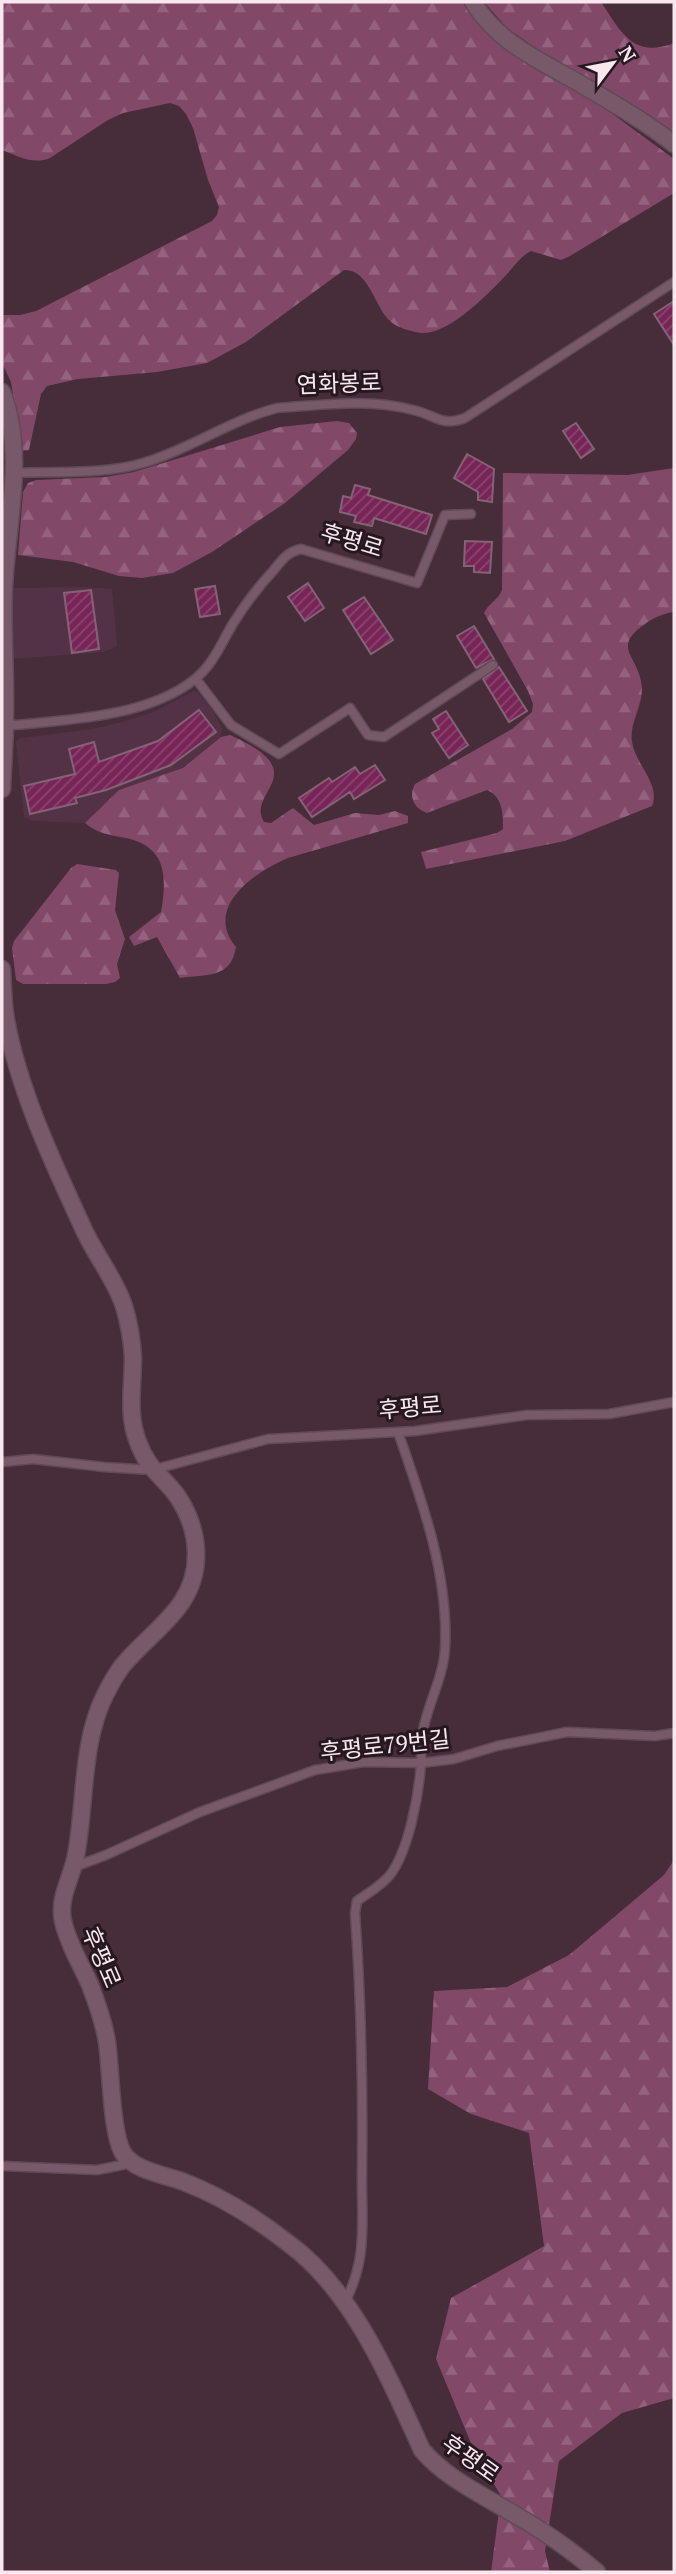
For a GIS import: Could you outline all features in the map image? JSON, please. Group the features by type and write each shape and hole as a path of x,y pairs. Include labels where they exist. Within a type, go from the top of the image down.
{"street":[{"path":"473,2 488,23 526,54 595,93 674,144"},
{"path":"2,392 9,411 14,473 5,530 5,726 2,789"},
{"name":"후평로","path":"2,969 5,1032 47,1145 86,1235 122,1300 129,1324 133,1357 131,1421 138,1445 152,1470 177,1496 194,1536 194,1579 185,1600 172,1617 120,1668 104,1697 92,1728 74,1867 63,1895 65,1929 90,1985 104,2029 118,2137 123,2153 132,2163 189,2183 220,2198 264,2226 316,2265 386,2368 422,2450 431,2461 459,2483 551,2536 597,2572"}],"lane":[{"name":"연화봉로","path":"14,473 116,468 142,463 277,408 387,403 419,411 443,422 452,422 465,418 674,282"},
{"name":"후평로","path":"5,726 106,714 158,700 196,679 211,662 251,595 289,551 301,549 417,583 445,514 471,514"},
{"path":"196,679 230,725 279,754 350,708 368,735 384,737 493,665"},
{"name":"후평로","path":"2,1462 33,1459 104,1468 152,1470 268,1439 398,1432 527,1415 609,1414 674,1402"},
{"path":"344,2304 360,2268 363,2237 362,2030 355,1913 357,1901 391,1874 402,1852 416,1800 421,1742 444,1650 436,1553 398,1432"},
{"name":"후평로79번길","path":"74,1867 200,1812 315,1770 364,1762 421,1763 454,1759 525,1739 567,1731 655,1736 674,1733"},
{"path":"2,2166 97,2170 132,2163"}],"shaded area":[{"path":"12,588 112,589 117,646 104,652 12,659"},
{"path":"194,691 199,693 213,711 222,729 221,737 183,768 103,806 85,823 33,821 24,817 16,742 21,738 93,729 122,722 151,713"}],"green space":[{"path":"2,2 464,2 493,38 530,65 599,104 674,159 674,193 561,260 531,251 527,253 468,311 433,332 422,333 394,324 383,313 365,281 352,271 344,270 246,342 207,363 157,372 78,379 47,386 41,394 29,450 22,451 11,382 2,363 2,315 20,315 36,311 212,221 219,207 193,128 179,106 170,103 123,113 43,160 25,159 2,150"},
{"path":"484,2 601,2 622,32 638,45 648,48 674,43 674,135 507,28"},
{"path":"337,421 349,423 357,433 348,450 285,503 212,552 173,573 142,578 119,576 73,562 18,555 23,492 28,483 36,480 105,477 134,472 280,427"},
{"path":"674,468 674,612 666,613 645,624 634,633 628,647 642,689 632,729 632,742 653,790 652,806 565,841 426,869 421,852 497,833 503,829 502,812 499,801 487,790 427,813 414,802 412,793 415,784 512,729 532,712 533,704 528,691 484,613 502,590 503,473 627,475"},
{"path":"230,735 256,749 269,761 274,771 261,811 264,822 271,823 293,808 314,825 355,813 379,815 395,811 408,816 408,823 288,858 261,872 237,893 229,905 227,932 236,947 229,965 216,973 180,978 157,937 134,946 129,937 161,912 164,887 157,856 140,842 99,832 85,823 119,790 183,768 221,737"},
{"path":"77,864 116,870 119,873 115,910 125,939 117,964 120,978 106,984 23,984 16,980 12,948 14,941 71,868"},
{"path":"674,1860 674,2398 622,2413 559,2461 545,2551 550,2572 491,2572 501,2496 473,2448 436,2359 451,2298 544,2246 529,2133 471,2114 428,2089 434,1991 507,1987 569,1955 664,1875"}],"building":[{"path":"674,301 674,345 654,314"},
{"path":"576,423 594,449 581,458 563,431"},
{"path":"467,454 494,469 492,502 478,500 478,492 454,478"},
{"path":"355,485 370,489 368,495 432,515 426,534 374,518 372,526 354,522 356,516 340,512 343,496 351,498"},
{"path":"465,541 492,542 490,573 474,572 474,566 464,566"},
{"path":"308,583 324,608 305,621 288,597"},
{"path":"215,586 220,614 200,617 195,589"},
{"path":"91,590 99,649 72,653 64,593"},
{"path":"364,597 393,640 371,654 343,610"},
{"path":"474,626 494,659 476,668 457,636"},
{"path":"499,667 527,711 509,722 483,679"},
{"path":"199,710 216,732 171,765 106,790 75,798 77,803 30,814 24,786 75,774 69,749 94,742 99,762 158,741"},
{"path":"446,711 468,745 449,758 432,733 439,729 433,719"},
{"path":"375,765 385,780 354,799 350,792 312,817 299,798 329,778 332,782 355,767 360,774"}]}
